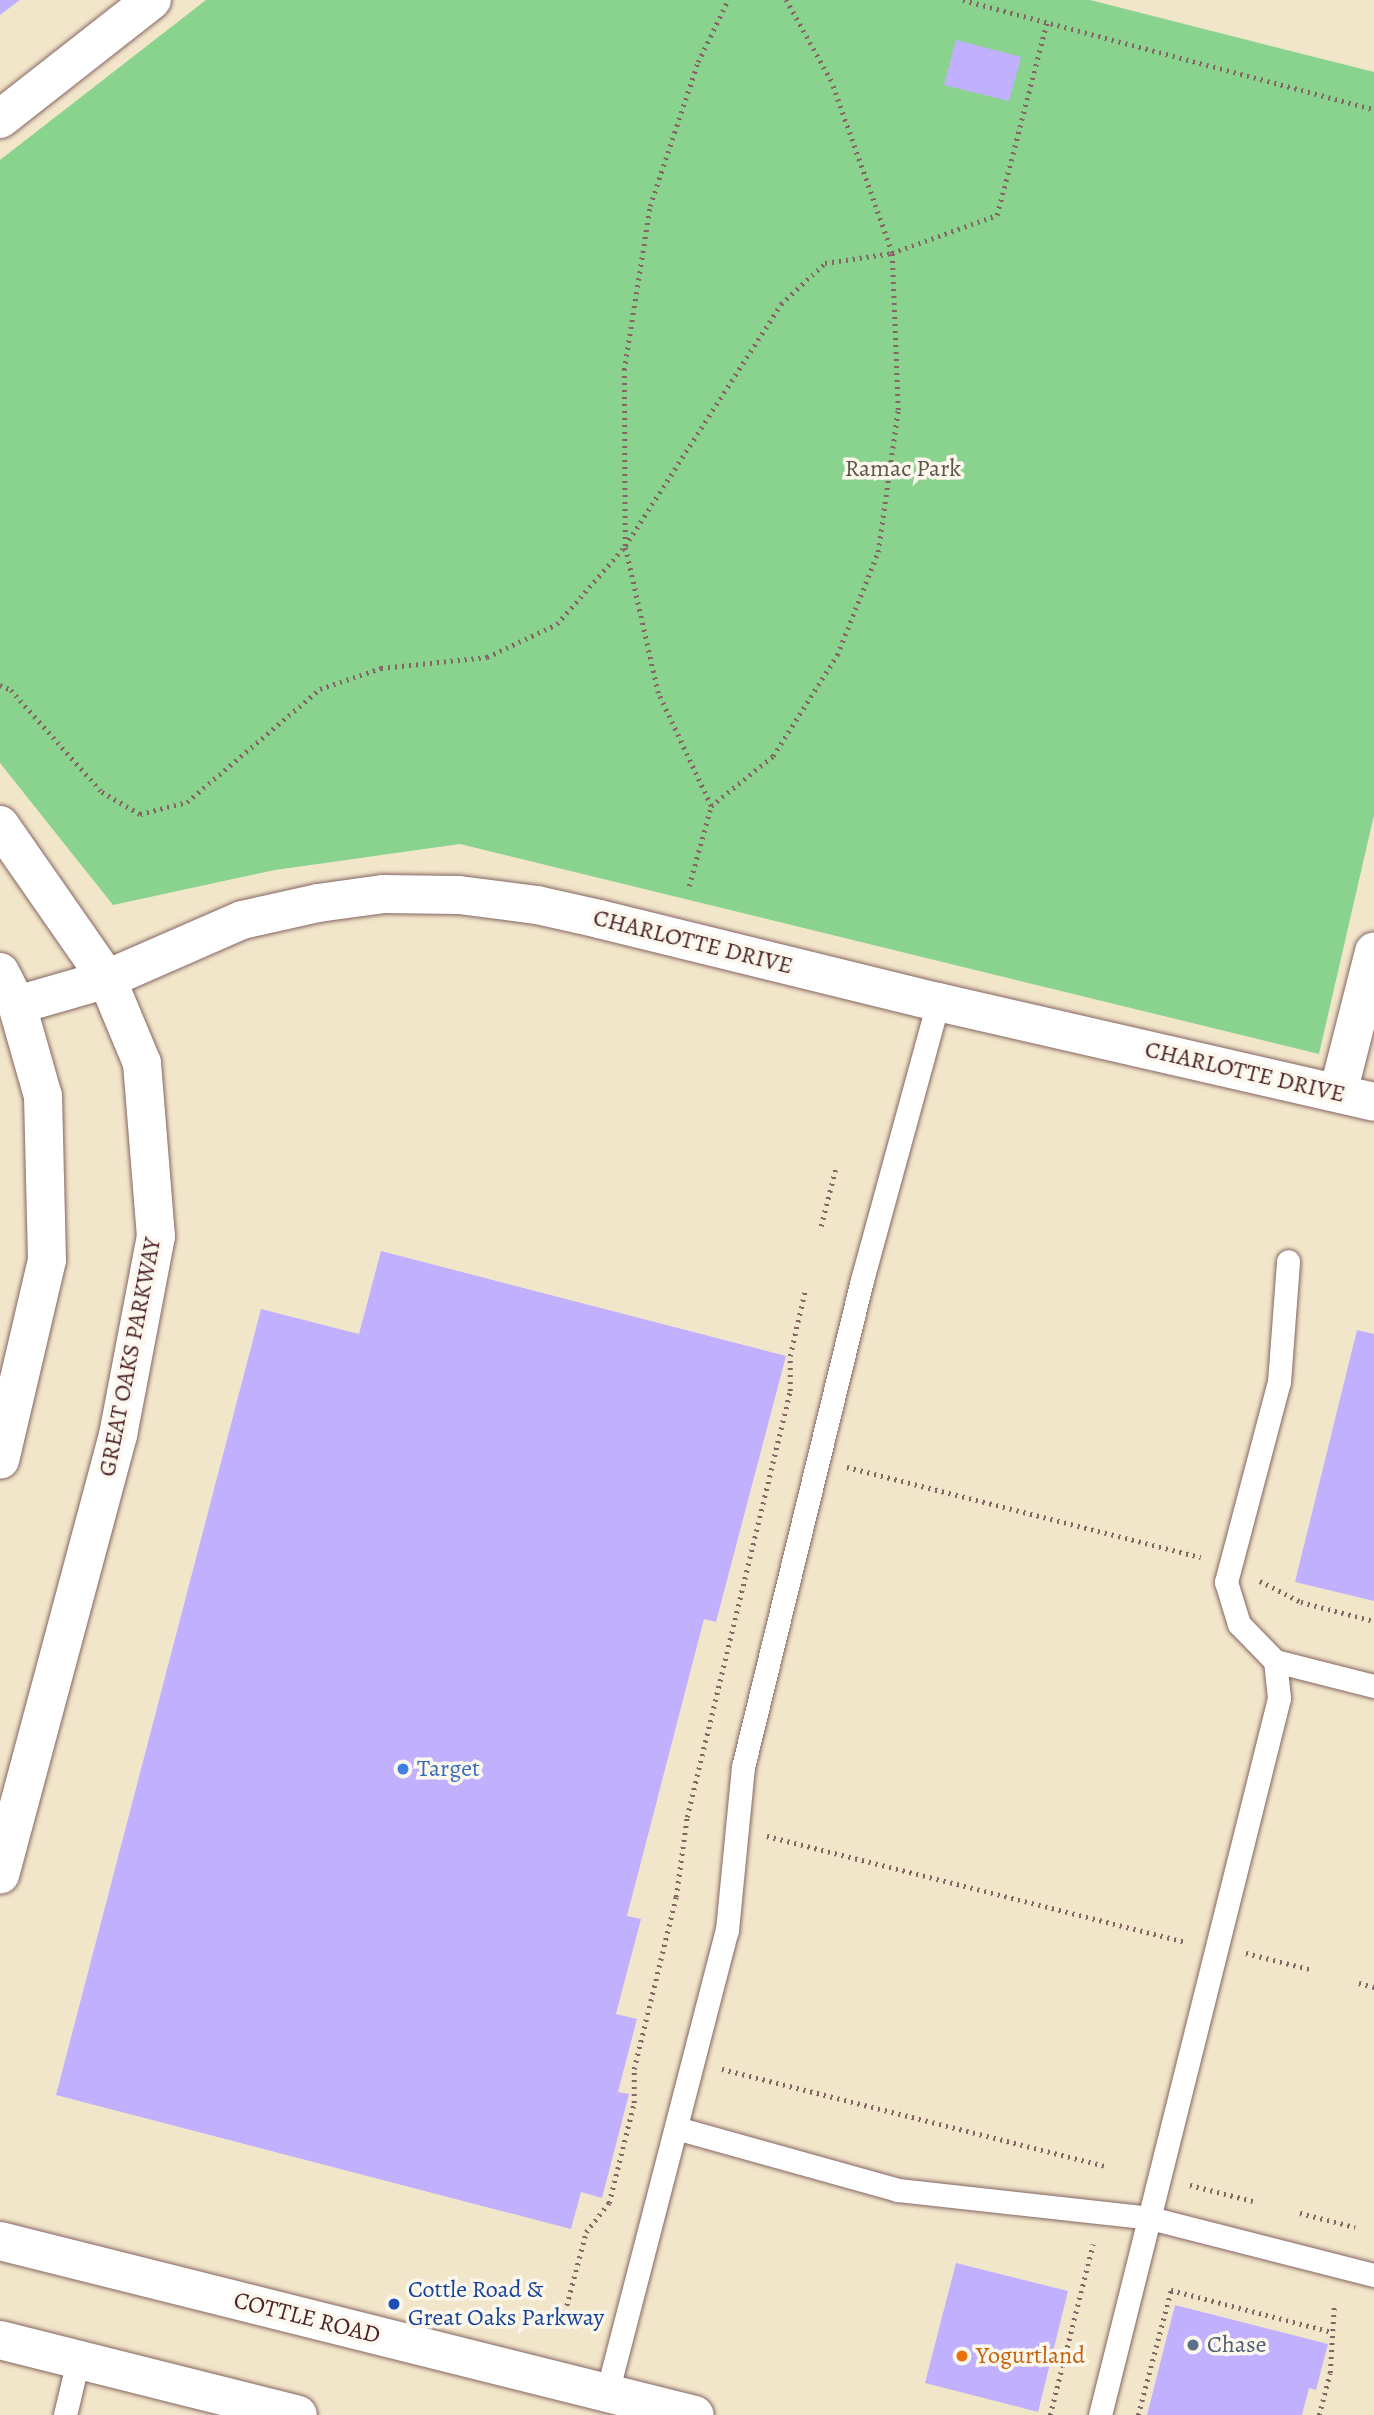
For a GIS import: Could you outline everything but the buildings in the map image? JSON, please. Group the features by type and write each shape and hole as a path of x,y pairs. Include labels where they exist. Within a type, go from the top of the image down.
{"main road":[{"path":"0,119 152,0"},
{"name":"GREAT OAKS PARKWAY","path":"0,825 107,979 142,1063 156,1236 118,1435 0,1874"},
{"name":"CHARLOTTE DRIVE","path":"6,1013 107,979 242,919 318,903 384,894 434,895 537,905 938,1002 1374,1102"},
{"path":"1338,1093 1374,952"},
{"path":"0,972 6,1013 43,1096 47,1260 0,1460"},
{"name":"COTTLE ROAD","path":"0,2241 695,2415"},
{"path":"0,2340 78,2360 229,2407 298,2415"}],"lane":[{"path":"607,2393 727,1930 743,1767 862,1280 938,1002"},
{"path":"1288,1261 1279,1382 1226,1582 1239,1624 1275,1661 1374,1686"},
{"path":"1100,2415 1279,1698 1275,1661"},
{"path":"676,2128 898,2190 1150,2218 1374,2274"},
{"path":"65,2415 78,2360"}],"path":[{"path":"711,806 658,694 625,546 624,370 650,206 698,62 728,0"},
{"path":"689,886 711,806 773,756 837,655 878,552 898,410 892,253 831,81 786,0"},
{"path":"963,0 1374,109"},
{"path":"0,685 11,690 102,792 140,814 187,802 320,689 381,668 487,657 557,624 625,546 781,304 825,263 892,253 997,215 1047,22"},
{"path":"821,1226 836,1167"},
{"path":"563,2319 586,2232 609,2203 634,2104 634,2069 676,1896 687,1817 790,1391 790,1356 805,1291"},
{"path":"847,1467 1202,1557"},
{"path":"1252,1576 1301,1602 1374,1621"},
{"path":"759,1834 1188,1943"},
{"path":"1235,1950 1313,1970"},
{"path":"1359,1983 1374,1987"},
{"path":"713,2066 1104,2166"},
{"path":"1177,2182 1254,2201"},
{"path":"1300,2213 1355,2227"},
{"path":"1050,2415 1093,2243"},
{"path":"1138,2415 1171,2290 1332,2332"},
{"path":"1319,2415 1330,2373 1334,2308"}],"green space":[{"name":"Ramac Park","path":"206,0 1090,0 1374,72 1374,815 1319,1054 460,844 275,870 113,905 0,763 0,160"}],"place":[{"name":"Target","path":"403,1769"},
{"name":"Cottle Road & Great Oaks Parkway","path":"394,2304"},
{"name":"Chase","path":"1193,2345"},
{"name":"Yogurtland","path":"962,2356"}]}
